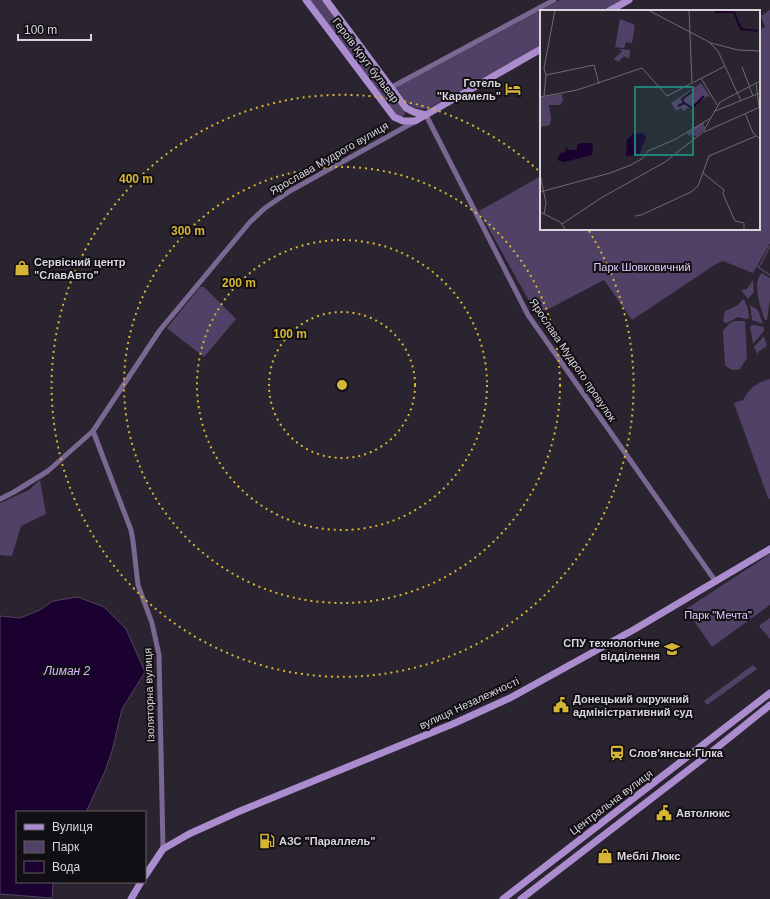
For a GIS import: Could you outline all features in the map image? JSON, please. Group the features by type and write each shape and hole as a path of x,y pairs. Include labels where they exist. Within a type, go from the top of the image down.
{"street":[{"name":"Героїв Крут бульвар","path":"306,0 394,117 403,121 415,121"},
{"name":"Героїв Крут бульвар","path":"326,0 406,108 426,115"},
{"path":"390,88 554,0"},
{"path":"610,10 629,0"},
{"name":"Ярослава Мудрого вулиця","path":"0,499 48,471 93,431 160,330 250,222 265,208 290,191 540,50"},
{"name":"Ярослава Мудрого провулок","path":"426,115 528,315 716,582"},
{"name":"Ізоляторна вулиця","path":"93,431 131,530 138,585 148,609 159,655 163,849"},
{"name":"вулиця Незалежності","path":"163,849 189,834 240,811 455,724 510,698 635,629 770,549"},
{"name":"Центральна вулиця","path":"503,899 770,693"},
{"name":"Центральна вулиця","path":"521,899 704,758 770,705"},
{"path":"146,874 163,849"},
{"path":"131,899 140,883"}],"green space":[{"path":"308,0 323,0 404,111 405,114 401,118 398,117"},
{"path":"560,0 624,0 605,10 541,10"},
{"name":"Парк Шовковичний","path":"770,10 770,243 753,273 723,261 716,264 632,320 604,280 537,315 479,211 540,177 540,230 760,230 760,30 765,27 761,16"},
{"path":"540,11 540,47 427,109 416,108 408,104 395,88"},
{"path":"762,273 770,278 770,299 767,320 765,320 761,309 757,289 757,283"},
{"path":"753,280 754,292 748,299 741,290 747,289"},
{"path":"200,287 204,287 236,319 204,357 167,328"},
{"path":"744,299 748,309 749,318 738,317 727,323 723,322 725,311 738,305"},
{"path":"750,305 758,310 763,324 752,320"},
{"path":"733,321 745,321 747,358 740,369 735,370 730,369 725,365 723,331"},
{"path":"754,325 764,327 764,331 753,344 750,326"},
{"path":"764,336 767,346 758,352 758,355 754,347"},
{"path":"770,379 770,499 768,498 734,403 743,400 754,386"},
{"path":"40,480 46,514 21,526 12,556 0,555 0,503 29,490"},
{"name":"Парк \"Мечта\"","path":"770,554 770,605 712,647 686,609"},
{"name":"Парк \"Мечта\"","path":"770,618 770,639 759,626"},
{"path":"753,665 757,669 707,705 704,701"}],"water":[{"name":"Лиман 2","path":"78,597 104,607 126,629 145,672 122,709 112,751 105,771 86,811 16,811 16,883 53,883 52,898 0,894 0,616 20,618 40,610 53,601"}],"waterway":[{"path":"760,44 770,37"},
{"path":"565,251 609,230"},
{"path":"675,230 712,242 727,249 770,275"},
{"path":"759,267 770,246"}],"place":[{"name":"Готель \"Карамель\"","path":"513,89"},
{"name":"Сервісний центр \"СлавАвто\"","path":"22,268"},
{"name":"СПУ технологічне відділення","path":"672,649"},
{"name":"Донецький окружний адміністративний суд","path":"561,705"},
{"name":"Слов'янськ-Гілка","path":"617,753"},
{"name":"Автолюкс","path":"664,813"},
{"name":"АЗС \"Параллель\"","path":"267,841"},
{"name":"Меблі Люкс","path":"605,856"}]}
